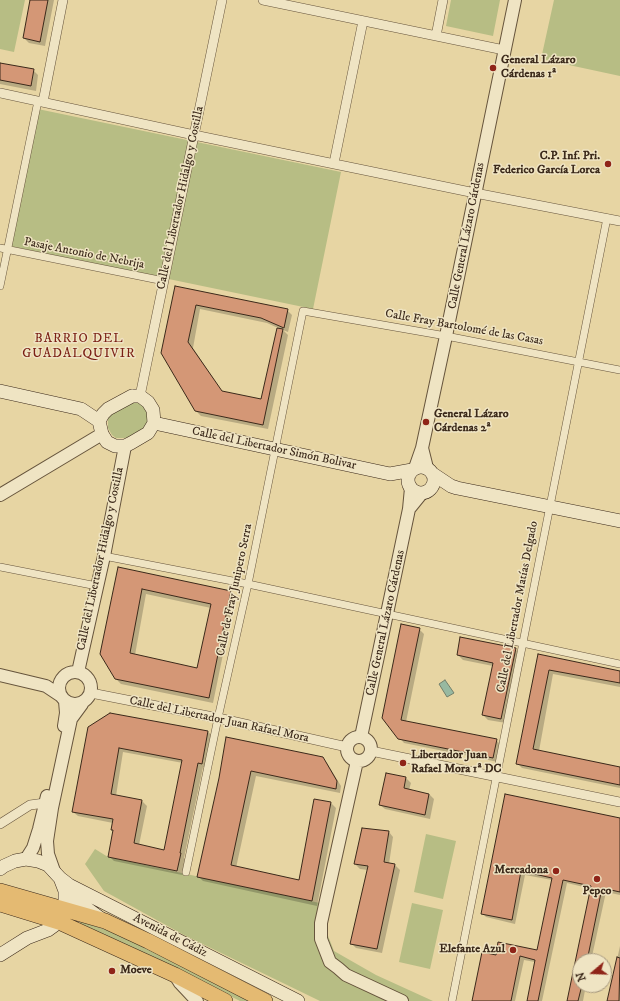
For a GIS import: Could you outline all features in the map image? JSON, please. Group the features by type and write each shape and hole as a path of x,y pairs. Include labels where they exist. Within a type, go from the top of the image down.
{"main road":[{"path":"0,392 81,408 100,421"},
{"path":"132,396 140,396 148,402 153,410 154,423 148,433 125,446 115,446 107,442 102,434 100,421 103,414 124,399 132,396"},
{"name":"Calle del Libertador Simón Bolivar","path":"154,423 275,450 394,474 422,470"},
{"path":"422,470 452,486 620,521"},
{"path":"418,489 434,482 422,470"},
{"path":"418,489 408,477 422,470"},
{"name":"Calle del Libertador Simón Bolivar","path":"394,474 418,489"},
{"path":"418,489 452,486"},
{"path":"1,867 15,861 26,859"},
{"name":"Avenida de Cádiz","path":"26,859 38,861 48,866 69,885 298,1001"},
{"path":"0,955 27,938 48,930 62,915 65,891 57,874"},
{"name":"Avenida de Cádiz","path":"0,890 62,915 225,1001"},
{"name":"Avenida de Cádiz","path":"65,891 105,921 148,941 265,1001"},
{"name":"Avenida de Cádiz","path":"0,904 105,921"},
{"name":"Avenida de Cádiz","path":"222,979 252,990 281,992"}],"street":[{"path":"0,286 4,249 63,0"},
{"name":"Calle del Libertador Hidalgo y Costilla","path":"140,396 222,0"},
{"path":"263,0 295,3 363,21 504,50"},
{"path":"436,36 443,0"},
{"name":"Calle General Lázaro Cárdenas","path":"422,470 422,448 515,0"},
{"path":"334,163 363,21"},
{"path":"0,93 194,135 475,193 620,221"},
{"name":"Calle del Libertador Matías Delgado","path":"452,1001 606,218"},
{"name":"Pasaje Antonio de Nebrija","path":"4,249 164,281"},
{"name":"Calle Fray Bartolomé de las Casas","path":"303,311 446,336 620,370"},
{"name":"Calle de Fray Junipero Serra","path":"186,872 248,584 303,311"},
{"path":"0,495 102,434"},
{"name":"Calle del Libertador Hidalgo y Costilla","path":"78,672 104,556 125,446"},
{"name":"Calle General Lázaro Cárdenas","path":"361,737 409,509 418,489"},
{"path":"104,556 248,584 620,664"},
{"path":"0,567 97,586"},
{"path":"46,686 54,684 68,674 78,672 88,677 92,688 86,701 71,718 52,808 47,840 48,854 57,874"},
{"path":"0,675 46,686 73,705 82,704"},
{"path":"26,859 33,848 39,829 64,725 66,713 63,699 59,690 61,680"},
{"name":"Calle del Libertador Juan Rafael Mora","path":"91,693 218,718 347,747"},
{"path":"361,737 368,740 371,751 365,760 357,761 351,757 347,747 351,740 361,737"},
{"path":"371,751 620,802"},
{"path":"357,761 321,923 321,939 330,962 346,974 402,1001"},
{"path":"0,824 30,806 45,803"},
{"path":"175,975 180,984 197,1001"}],"green space":[{"path":"0,0 25,0 14,52 0,49"},
{"path":"451,0 500,0 493,36 446,26"},
{"path":"554,0 620,0 620,76 541,59"},
{"path":"33,108 341,172 313,309 5,245"},
{"path":"134,402 141,403 147,409 148,422 145,428 131,437 116,438 112,435 108,428 108,418 112,413"},
{"path":"426,834 456,841 443,899 414,892"},
{"path":"95,849 108,857 329,905 325,928 334,951 376,975 433,1001 320,1001 184,935 104,891 85,864"},
{"path":"412,903 443,910 430,969 399,962"},
{"path":"81,921 125,937 254,1001 240,1001 185,973 79,925"}],"shaded area":[{"path":"445,680 454,693 447,697 439,684"}],"building":[{"path":"30,0 48,0 40,42 23,38"},
{"path":"0,63 34,69 31,86 0,80"},
{"path":"175,286 288,309 284,328 261,318 196,305 188,342 222,391 261,399 277,328 283,329 263,425 195,411 161,353"},
{"path":"118,567 231,591 209,698 115,679 100,654","holes":["142,589 211,604 197,668 130,653"]},
{"path":"401,624 420,628 401,720 497,739 493,758 398,739 382,718"},
{"path":"460,637 516,648 501,719 482,715 493,663 457,655"},
{"path":"538,654 620,671 620,683 549,670 533,749 620,767 620,785 516,764"},
{"path":"110,713 208,731 202,764 198,763 177,871 108,857 113,830 111,830 113,819 72,812 88,727","holes":["119,748 182,760 164,850 134,843 142,800 111,794"]},
{"path":"226,737 323,757 337,781 336,789 251,771 231,865 299,880 314,799 331,802 312,901 197,877 219,778"},
{"path":"386,773 406,777 404,788 429,794 425,815 379,805"},
{"path":"505,794 620,818 620,892 602,888 589,953 577,953 591,886 563,880 538,1001 527,1001 535,960 520,956 511,1001 472,1001 482,952 496,955 498,942 537,950 552,878 521,871 512,920 481,914"},
{"path":"362,828 389,831 384,862 395,864 377,949 350,944 368,866 354,864"},
{"path":"617,957 620,958 619,1001 607,1001 609,993 612,993 612,979"},
{"path":"572,977 572,993 580,993 578,1001 567,1001"}],"place":[{"name":"General Lázaro Cárdenas 1ª","path":"493,68"},
{"name":"C.P. Inf. Pri. Federico García Lorca","path":"608,164"},
{"name":"General Lázaro Cárdenas 2ª","path":"426,422"},
{"name":"Libertador Juan Rafael Mora 1ª DC","path":"403,763"},
{"name":"Mercadona","path":"556,871"},
{"name":"Pepco","path":"597,879"},
{"name":"Elefante Azul","path":"513,950"},
{"name":"Moeve","path":"112,971"}],"district":[{"name":"BARRIO DEL GUADALQUIVIR","path":"79,346"}]}
